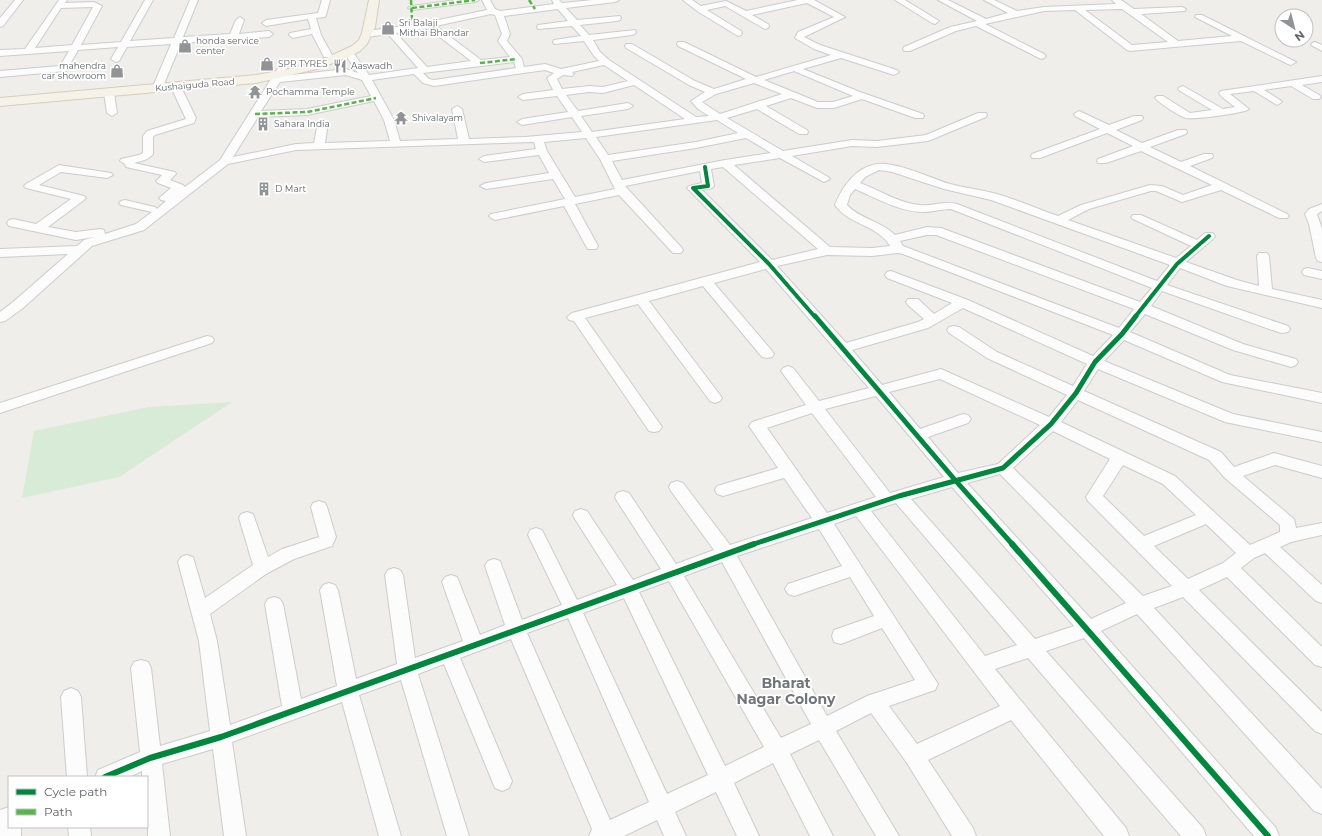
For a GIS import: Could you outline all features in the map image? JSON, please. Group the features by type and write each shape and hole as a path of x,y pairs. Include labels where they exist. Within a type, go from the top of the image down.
{"main road":[{"name":"Kushaiguda Road","path":"0,96 159,84 261,74 279,75 342,48 353,39 365,0"},
{"name":"Kushaiguda Road","path":"0,102 256,79 294,72 349,53 362,45 367,34 374,0"}],"street":[{"path":"0,24 19,0"},
{"path":"116,59 126,45 149,0"},
{"path":"159,84 194,0"},
{"path":"266,23 322,15 326,0"},
{"path":"417,27 412,19 412,4 475,0"},
{"path":"486,0 496,12 506,34 502,41 518,59 521,70"},
{"path":"529,0 535,9"},
{"path":"367,34 417,27 496,12 535,9 557,3 615,0"},
{"path":"687,0 738,33"},
{"path":"760,0 774,8"},
{"path":"745,14 808,0 841,17 801,34 798,36 799,38 840,55 894,72"},
{"path":"899,0 935,20"},
{"path":"942,0 1041,56"},
{"path":"988,0 1016,14"},
{"path":"1116,0 1176,44"},
{"path":"700,9 723,1 766,26"},
{"path":"0,74 63,69 98,6 94,4 61,3 28,51"},
{"path":"557,3 586,38 597,54 606,62 693,120"},
{"path":"907,49 953,29 1016,14 1044,9 1124,6"},
{"path":"1077,8 1130,48 1243,38"},
{"path":"1133,12 1182,9"},
{"path":"312,16 316,31 327,55"},
{"path":"1199,17 1291,62"},
{"path":"541,27 616,18"},
{"path":"233,37 240,20"},
{"path":"430,24 480,63"},
{"path":"293,35 316,31"},
{"path":"390,31 426,81 434,83 545,66 567,73"},
{"path":"557,42 632,32"},
{"path":"0,53 269,34"},
{"path":"682,44 755,80 817,105 826,106 862,96"},
{"path":"629,46 692,83 713,92"},
{"path":"349,53 366,78 389,120 396,144"},
{"path":"824,179 701,107 696,101 713,92 840,55"},
{"path":"13,223 76,236 87,236 128,226 155,210 224,162 279,75 346,72 366,78 518,59"},
{"path":"606,62 552,78 559,92 605,159 608,167 621,188 677,250"},
{"path":"794,68 862,96 919,116"},
{"path":"1160,98 1188,116 1244,109 1224,93 1322,79"},
{"path":"523,97 589,89 603,90 635,82"},
{"path":"1293,83 1316,97"},
{"path":"0,318 18,305 88,243 140,227 179,187 162,181 171,174 126,163 148,154 148,136 151,133 190,121 191,118 176,87"},
{"path":"1255,88 1277,102"},
{"path":"1184,89 1222,112"},
{"path":"109,93 112,113"},
{"path":"224,162 296,147 525,140 641,129 719,117 791,94"},
{"path":"255,114 307,112 376,98"},
{"path":"758,105 803,132"},
{"path":"522,122 628,106"},
{"path":"457,109 464,141"},
{"path":"519,111 525,140"},
{"path":"1079,114 1111,129 1142,147 1283,216"},
{"path":"495,216 570,202 725,163 852,143 877,144 928,138 982,115"},
{"path":"1036,156 1138,118"},
{"path":"319,146 323,123"},
{"path":"1102,161 1182,132"},
{"path":"605,159 696,145 748,134"},
{"path":"538,139 542,151 592,246"},
{"path":"484,159 542,151"},
{"path":"1181,166 1208,156"},
{"path":"725,163 829,251"},
{"path":"706,167 708,186 693,188 769,264 844,348 955,480 1088,628 1268,836"},
{"path":"1322,304 1232,283 994,197 948,187 894,169 878,167 861,175 845,194 841,205 846,212 873,224 896,244 1122,334 1227,379 1322,398"},
{"path":"38,228 80,198 30,186 59,168 107,175"},
{"path":"486,186 555,175"},
{"path":"854,184 911,207 922,209 944,204 953,206 1159,286 1283,329"},
{"path":"1059,220 1085,207 1150,188 1158,188 1182,199 1221,186"},
{"path":"125,203 155,210"},
{"path":"1322,207 1313,211 1311,214 1315,224 1322,258"},
{"path":"1137,217 1199,245"},
{"path":"654,426 576,317 769,264 829,251 872,252 927,231 937,232 1143,308 1238,347 1291,362"},
{"path":"106,776 150,758 221,737 726,553 893,498 1003,468 1051,424 1076,393 1095,362 1122,334 1177,264 1209,236"},
{"path":"0,253 80,250"},
{"path":"1263,256 1266,292"},
{"path":"1308,272 1322,275"},
{"path":"891,275 963,303 1095,362 1230,418 1322,437"},
{"path":"706,281 767,354"},
{"path":"641,299 715,398"},
{"path":"913,302 933,320"},
{"path":"844,348 924,325 963,303"},
{"path":"954,330 992,355 1215,456 1230,474 1288,524 1288,536"},
{"path":"0,408 207,340"},
{"path":"788,371 815,407 893,498 1032,648 1195,836"},
{"path":"494,566 516,630 604,835 660,806 721,779 874,702 928,684 823,521 757,426 815,407 941,374 1169,480 1207,517 1248,553"},
{"path":"918,435 963,419"},
{"path":"1120,456 1094,497 1322,725"},
{"path":"1230,474 1274,458 1322,472"},
{"path":"1003,468 1140,605 1322,804"},
{"path":"723,490 788,471"},
{"path":"676,487 726,553 823,727 888,836"},
{"path":"623,497 673,573 777,750 822,836"},
{"path":"200,612 263,568 288,554 326,540 328,537 319,507"},
{"path":"860,509 1014,709 1118,836"},
{"path":"581,515 629,589 748,836"},
{"path":"1142,544 1207,517"},
{"path":"247,518 263,568"},
{"path":"981,666 1088,628 1140,605 1186,588 1229,568 1248,553 1268,546 1288,536 1318,533"},
{"path":"536,535 573,610 660,806 675,836"},
{"path":"1268,546 1322,596"},
{"path":"187,562 208,641 235,836"},
{"path":"1229,568 1322,659"},
{"path":"794,589 853,569"},
{"path":"394,575 407,669 458,836"},
{"path":"452,582 474,645"},
{"path":"329,590 348,690 390,836"},
{"path":"274,604 293,710"},
{"path":"841,636 886,619"},
{"path":"449,654 502,781"},
{"path":"141,668 159,836"},
{"path":"71,696 77,776"},
{"path":"874,702 914,756 965,836"},
{"path":"914,756 1014,709"}],"green space":[{"path":"232,402 119,477 22,498 34,431 149,407"}],"marked path":[{"path":"411,0 412,19 417,27"},
{"path":"412,8 475,0"},
{"path":"529,0 535,9"},
{"path":"480,63 517,59"},
{"path":"255,114 307,112 376,98"}],"cycle path":[{"path":"705,167 708,186 693,188 769,264 880,391 955,480 1088,629 1268,836"},
{"path":"107,776 150,758 221,737 726,553 899,496 1003,468 1051,424 1076,393 1095,362 1122,334 1177,264 1209,236"}],"place":[{"name":"Sri Balaji Mithai Bhandar","path":"388,28"},
{"name":"honda service center","path":"185,46"},
{"name":"SPR TYRES","path":"267,64"},
{"name":"Aaswadh","path":"340,66"},
{"name":"mahendra car showroom","path":"117,71"},
{"name":"Pochamma Temple","path":"255,92"},
{"name":"Shivalayam","path":"401,118"},
{"name":"Sahara India","path":"263,124"},
{"name":"D Mart","path":"264,189"}],"district":[{"name":"Bharat Nagar Colony","path":"786,692"}]}
